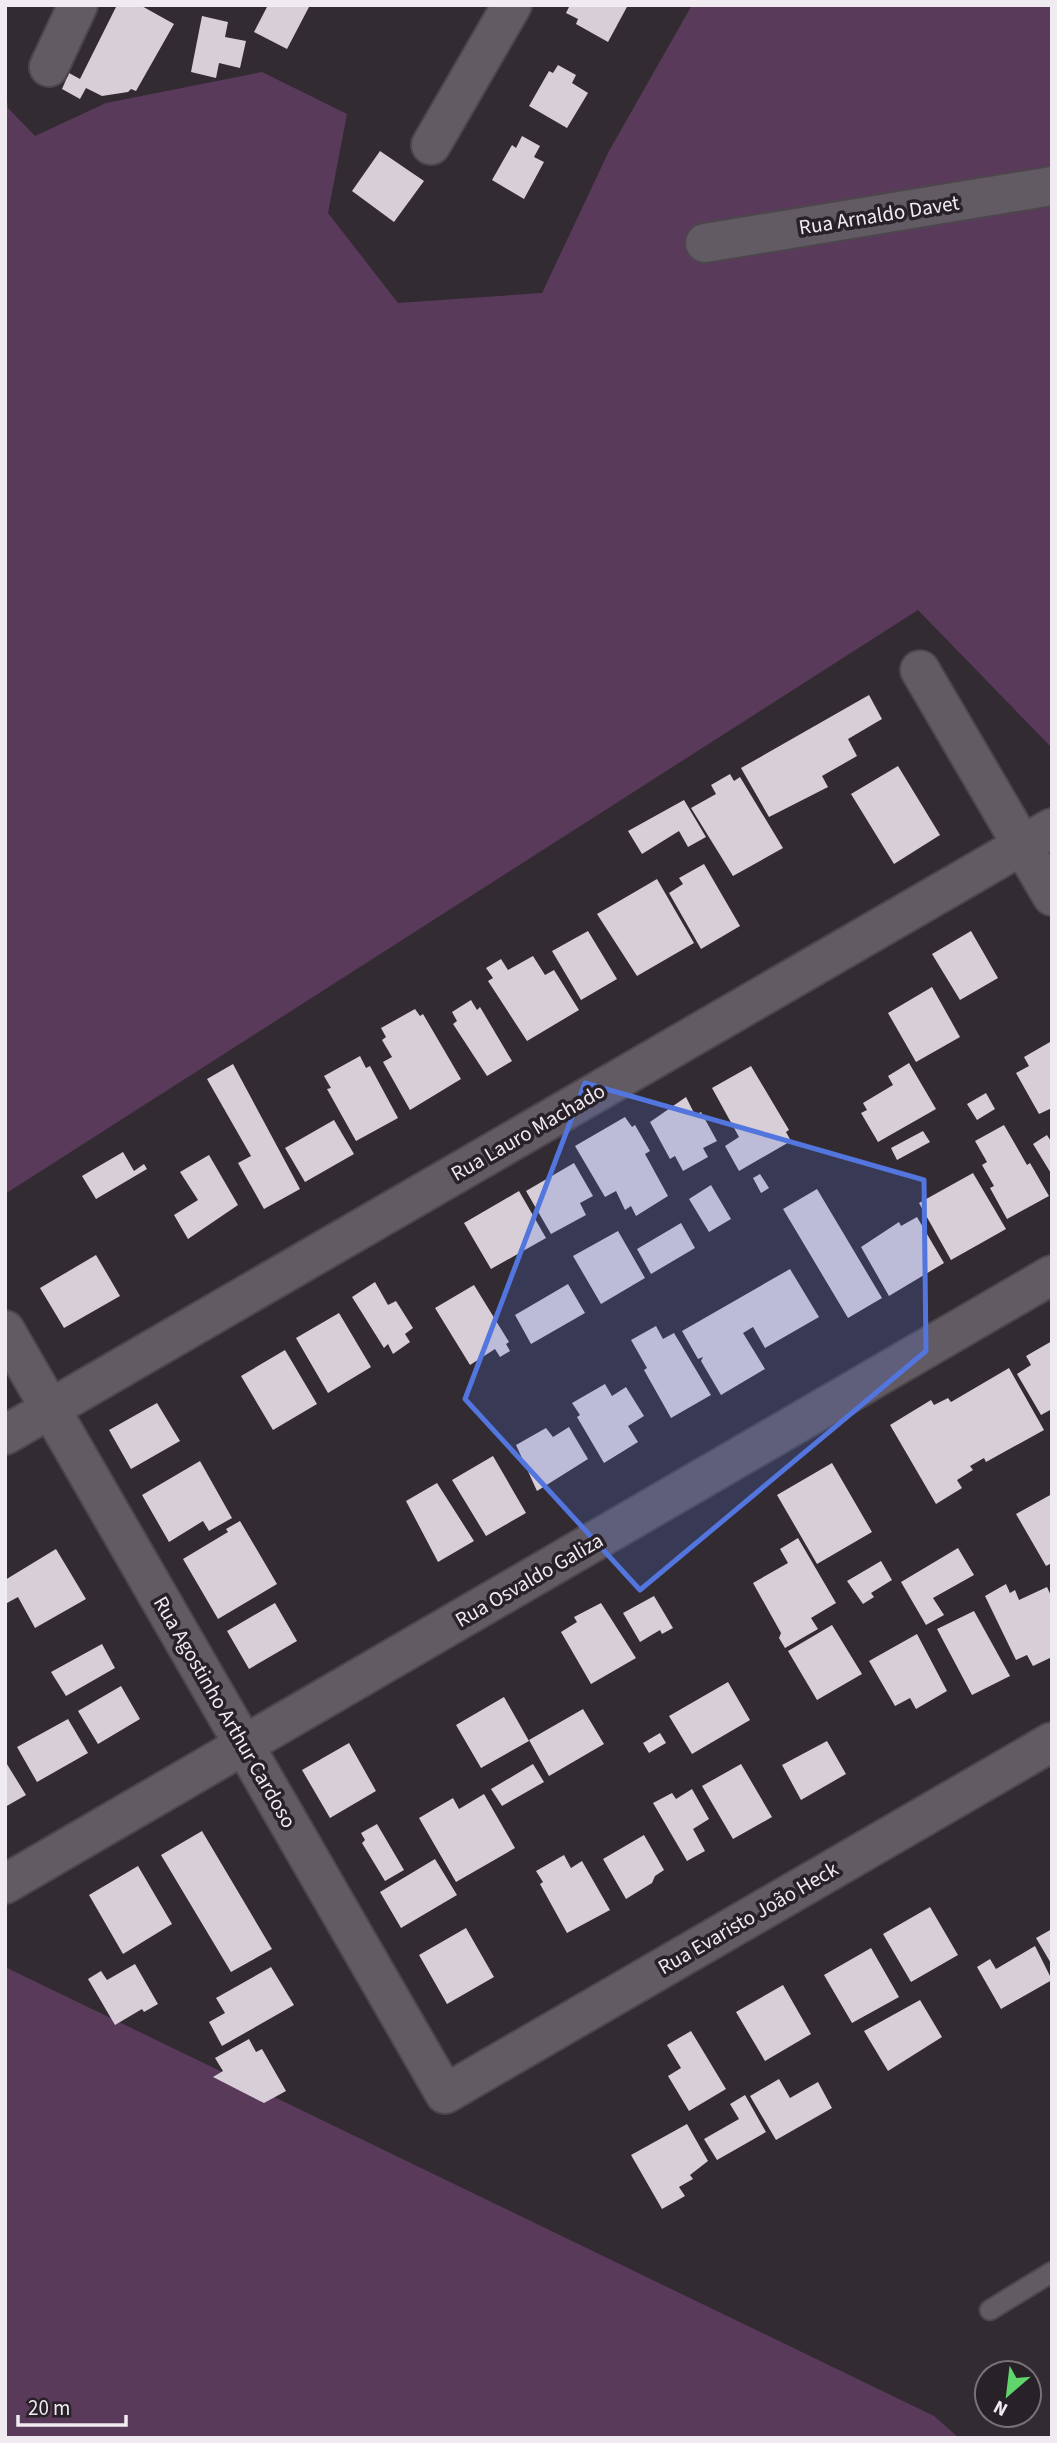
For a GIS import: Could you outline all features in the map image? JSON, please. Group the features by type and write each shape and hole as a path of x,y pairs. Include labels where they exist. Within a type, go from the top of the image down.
{"street":[{"path":"49,67 78,5"},
{"path":"431,145 512,5"},
{"name":"Rua Arnaldo Davet","path":"705,243 1052,186"},
{"path":"920,670 1037,837 1052,896"},
{"name":"Rua Lauro Machado","path":"5,1435 1037,837"},
{"name":"Rua Osvaldo Galiza","path":"5,1884 1052,1275"},
{"name":"Rua Agostinho Arthur Cardoso","path":"5,1330 445,2094"},
{"name":"Rua Evaristo João Heck","path":"445,2094 1052,1742"}],"lane":[{"path":"990,2310 1052,2272"}],"highlighted area":[{"path":"585,1083 924,1180 926,1351 640,1590 465,1399"}],"shaded area":[{"path":"692,5 1052,5 1052,748 918,610 5,1194 5,86 8,108 35,136 106,103 262,72 347,114 328,213 398,303 542,293 609,151"},
{"path":"5,1967 934,2416 959,2438 5,2438"}],"building":[{"path":"117,5 140,5 174,24 136,91 131,89 128,92 102,96 86,88 80,99 62,89 69,73 80,79"},
{"path":"268,5 310,5 287,49 254,32"},
{"path":"570,5 628,5 608,42 576,24 578,19 566,13"},
{"path":"202,16 228,22 225,37 246,41 240,68 219,63 216,78 191,72"},
{"path":"558,65 576,75 572,83 588,93 567,128 529,106 549,71 553,73"},
{"path":"522,136 540,146 534,157 544,162 524,199 492,180 512,145 516,148"},
{"path":"380,151 424,181 394,222 352,191"},
{"path":"869,695 882,719 848,739 857,756 822,776 828,787 769,817 741,768"},
{"path":"898,766 940,835 894,864 851,794"},
{"path":"730,774 734,781 740,777 783,848 733,876 691,808 716,794 711,785"},
{"path":"684,800 706,837 688,847 679,831 642,854 628,831"},
{"path":"704,864 740,926 701,949 669,893 683,884 679,878"},
{"path":"657,879 694,943 637,976 597,914"},
{"path":"588,931 617,979 581,1000 552,951"},
{"path":"971,931 998,978 960,1000 932,954"},
{"path":"533,956 545,975 554,970 579,1010 527,1041 488,981 493,978 486,968 501,959 508,970"},
{"path":"932,987 960,1037 916,1062 888,1013"},
{"path":"471,1000 477,1010 480,1007 512,1061 487,1076 453,1024 457,1021 452,1012"},
{"path":"415,1009 420,1016 423,1014 461,1079 410,1110 383,1062 392,1057 382,1040 386,1037 381,1028"},
{"path":"1050,1042 1052,1108 1039,1114 1016,1073 1029,1066 1024,1057"},
{"path":"360,1056 366,1068 370,1066 398,1118 356,1141 327,1089 331,1088 324,1076"},
{"path":"909,1063 936,1109 878,1142 861,1113 867,1110 863,1103 893,1085 888,1076"},
{"path":"233,1064 300,1189 264,1209 238,1163 251,1156 207,1079"},
{"path":"751,1066 789,1130 786,1132 791,1141 739,1171 725,1146 739,1137 712,1088"},
{"path":"986,1093 995,1109 977,1120 967,1104"},
{"path":"686,1097 695,1115 701,1112 717,1141 703,1148 708,1157 683,1171 675,1156 670,1159 650,1122"},
{"path":"625,1117 632,1127 635,1125 650,1151 645,1154 668,1196 636,1216 631,1206 625,1210 616,1191 605,1197 575,1146"},
{"path":"334,1120 354,1154 305,1182 285,1148"},
{"path":"1004,1125 1049,1196 1007,1219 990,1188 994,1186 982,1165 987,1162 975,1141"},
{"path":"923,1131 930,1142 897,1160 891,1148"},
{"path":"1047,1135 1052,1143 1052,1175 1033,1144"},
{"path":"123,1152 134,1171 144,1164 147,1169 96,1199 82,1176"},
{"path":"209,1155 238,1205 188,1239 174,1215 198,1200 180,1172"},
{"path":"574,1163 593,1196 580,1203 586,1215 551,1234 526,1191"},
{"path":"973,1173 1006,1229 951,1260 919,1203"},
{"path":"760,1174 769,1188 761,1193 753,1178"},
{"path":"711,1185 731,1219 709,1232 689,1199"},
{"path":"817,1189 882,1298 848,1318 783,1209"},
{"path":"519,1191 546,1238 491,1269 464,1223"},
{"path":"917,1217 944,1263 889,1296 861,1247 899,1222 901,1226"},
{"path":"681,1223 695,1248 651,1274 637,1249"},
{"path":"618,1231 645,1278 601,1304 573,1256"},
{"path":"96,1255 120,1296 64,1328 40,1288"},
{"path":"790,1269 819,1317 765,1348 753,1327 743,1333 765,1369 721,1395 701,1361 703,1357 698,1359 682,1331"},
{"path":"375,1282 388,1305 396,1301 413,1328 405,1334 410,1342 393,1354 388,1344 384,1348 352,1297"},
{"path":"568,1284 585,1313 531,1344 515,1315"},
{"path":"474,1285 509,1342 506,1344 510,1351 500,1357 495,1349 470,1365 435,1308"},
{"path":"339,1313 371,1367 328,1393 296,1338"},
{"path":"656,1326 663,1339 674,1333 711,1395 671,1418 644,1370 647,1368 631,1340"},
{"path":"1052,1341 1052,1409 1041,1415 1017,1374 1031,1365 1026,1356"},
{"path":"285,1350 317,1404 273,1430 241,1376"},
{"path":"1009,1368 1044,1430 986,1462 984,1458 970,1466 973,1470 957,1480 962,1488 936,1504 890,1425 931,1400 934,1405 948,1398 951,1402"},
{"path":"605,1384 612,1396 626,1387 644,1416 628,1426 638,1442 604,1463 577,1417 580,1415 572,1403"},
{"path":"157,1403 180,1441 131,1469 109,1430"},
{"path":"569,1427 588,1459 537,1491 516,1445 546,1428 553,1437"},
{"path":"493,1456 526,1513 486,1536 452,1480"},
{"path":"200,1461 232,1518 209,1531 203,1521 169,1542 142,1495"},
{"path":"832,1463 872,1532 817,1564 777,1495"},
{"path":"437,1483 474,1541 438,1562 406,1501"},
{"path":"1052,1494 1052,1563 1046,1566 1016,1514"},
{"path":"240,1521 277,1584 218,1619 183,1559 228,1532 226,1529"},
{"path":"798,1538 836,1603 811,1618 818,1629 785,1648 779,1638 781,1633 753,1583 788,1563 780,1549"},
{"path":"958,1548 974,1575 933,1598 944,1615 926,1625 901,1582"},
{"path":"56,1549 86,1599 35,1628 18,1597 7,1603 5,1580"},
{"path":"881,1561 892,1580 871,1593 874,1597 863,1604 847,1581"},
{"path":"1006,1584 1010,1593 1015,1590 1019,1600 1047,1587 1052,1598 1052,1657 1033,1666 1027,1655 1016,1660 985,1596"},
{"path":"654,1596 673,1628 662,1634 660,1630 640,1642 623,1613"},
{"path":"275,1603 297,1641 249,1669 227,1631"},
{"path":"601,1603 636,1658 591,1684 561,1632 577,1622 574,1617"},
{"path":"974,1611 1010,1676 972,1695 937,1629"},
{"path":"832,1625 862,1674 817,1700 788,1651"},
{"path":"917,1634 947,1691 916,1709 910,1698 895,1706 869,1661"},
{"path":"102,1644 115,1668 66,1696 51,1672"},
{"path":"728,1682 750,1720 692,1754 669,1716"},
{"path":"121,1686 140,1719 98,1744 78,1711"},
{"path":"504,1697 529,1741 481,1768 456,1725"},
{"path":"583,1709 604,1744 549,1776 529,1740"},
{"path":"68,1719 88,1753 37,1782 17,1747"},
{"path":"660,1733 666,1743 649,1753 643,1743"},
{"path":"827,1741 846,1774 801,1800 782,1765"},
{"path":"349,1743 376,1791 330,1818 302,1770"},
{"path":"5,1761 26,1795 5,1807"},
{"path":"533,1764 544,1782 502,1806 491,1789"},
{"path":"741,1764 772,1817 733,1839 702,1786"},
{"path":"692,1789 709,1819 693,1829 705,1851 687,1861 653,1803 672,1793 676,1799"},
{"path":"484,1794 515,1848 456,1882 419,1818 453,1798 459,1809"},
{"path":"377,1824 404,1870 385,1881 362,1843 365,1840 361,1833"},
{"path":"202,1831 272,1949 231,1972 161,1855"},
{"path":"644,1835 664,1870 655,1876 652,1883 626,1899 603,1859"},
{"path":"564,1855 571,1868 582,1861 610,1910 567,1933 540,1884 543,1882 536,1871"},
{"path":"435,1859 457,1895 401,1928 380,1892"},
{"path":"138,1866 172,1924 123,1954 89,1895"},
{"path":"930,1907 958,1955 911,1982 883,1934"},
{"path":"466,1928 494,1977 447,2004 419,1955"},
{"path":"1052,1929 1052,1965 1036,1938"},
{"path":"1035,1946 1052,1980 1001,2009 977,1967 990,1959 996,1969"},
{"path":"871,1948 899,1997 852,2023 824,1975"},
{"path":"135,1964 158,2004 144,2012 142,2009 115,2025 88,1979 101,1971 107,1980"},
{"path":"271,1967 294,2005 222,2046 209,2022 225,2013 216,1998"},
{"path":"783,1985 811,2034 765,2061 736,2012"},
{"path":"920,2000 942,2037 888,2071 864,2031"},
{"path":"691,2031 726,2089 689,2111 668,2076 681,2068 667,2045"},
{"path":"249,2039 256,2052 262,2049 286,2091 264,2103 213,2077 223,2071 215,2058"},
{"path":"779,2079 790,2098 818,2082 832,2108 776,2140 750,2096"},
{"path":"745,2095 766,2132 717,2160 704,2139 739,2119 730,2104"},
{"path":"687,2124 708,2161 690,2175 693,2179 679,2187 685,2196 662,2209 631,2155"}]}
